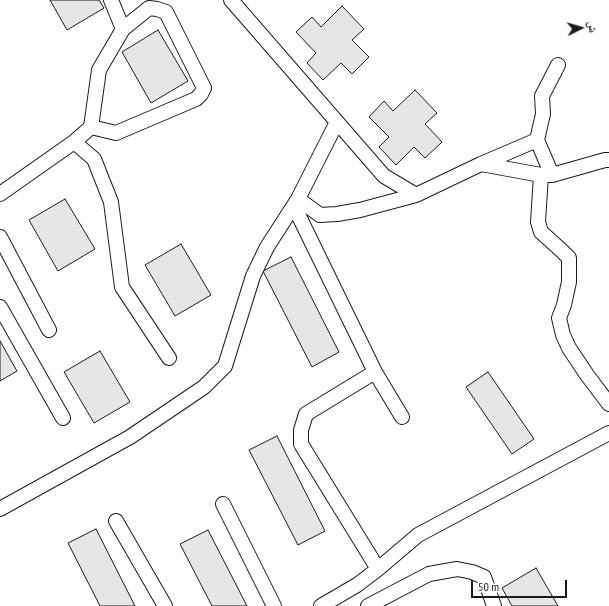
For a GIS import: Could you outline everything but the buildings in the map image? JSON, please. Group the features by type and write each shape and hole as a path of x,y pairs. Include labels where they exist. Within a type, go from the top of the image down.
{"street":[{"path":"112,0 123,29"},
{"path":"230,0 384,176 416,195"},
{"path":"0,194 74,142 91,127 99,70 123,29 149,8 166,12 204,88 201,94 196,99 116,133 91,127"},
{"path":"558,65 542,96 543,114 537,140 546,175 538,222 541,232 569,258 569,282 564,305 559,318 563,335 569,348 609,404"},
{"path":"0,509 130,437 204,387 225,366 253,276 267,247 296,203 337,122"},
{"path":"296,203 320,215 360,210 416,195 481,164 537,140"},
{"path":"74,142 94,159 111,202 122,287 169,358"},
{"path":"481,164 546,175 609,160"},
{"path":"296,203 375,372 402,417"},
{"path":"0,237 49,330"},
{"path":"0,307 63,418"},
{"path":"375,372 306,414 301,430 301,444 378,569"},
{"path":"322,606 357,585 418,535 609,434"},
{"path":"223,504 274,606"},
{"path":"116,521 165,606"},
{"path":"368,606 429,574 457,569 472,572 484,577 494,606"}]}
